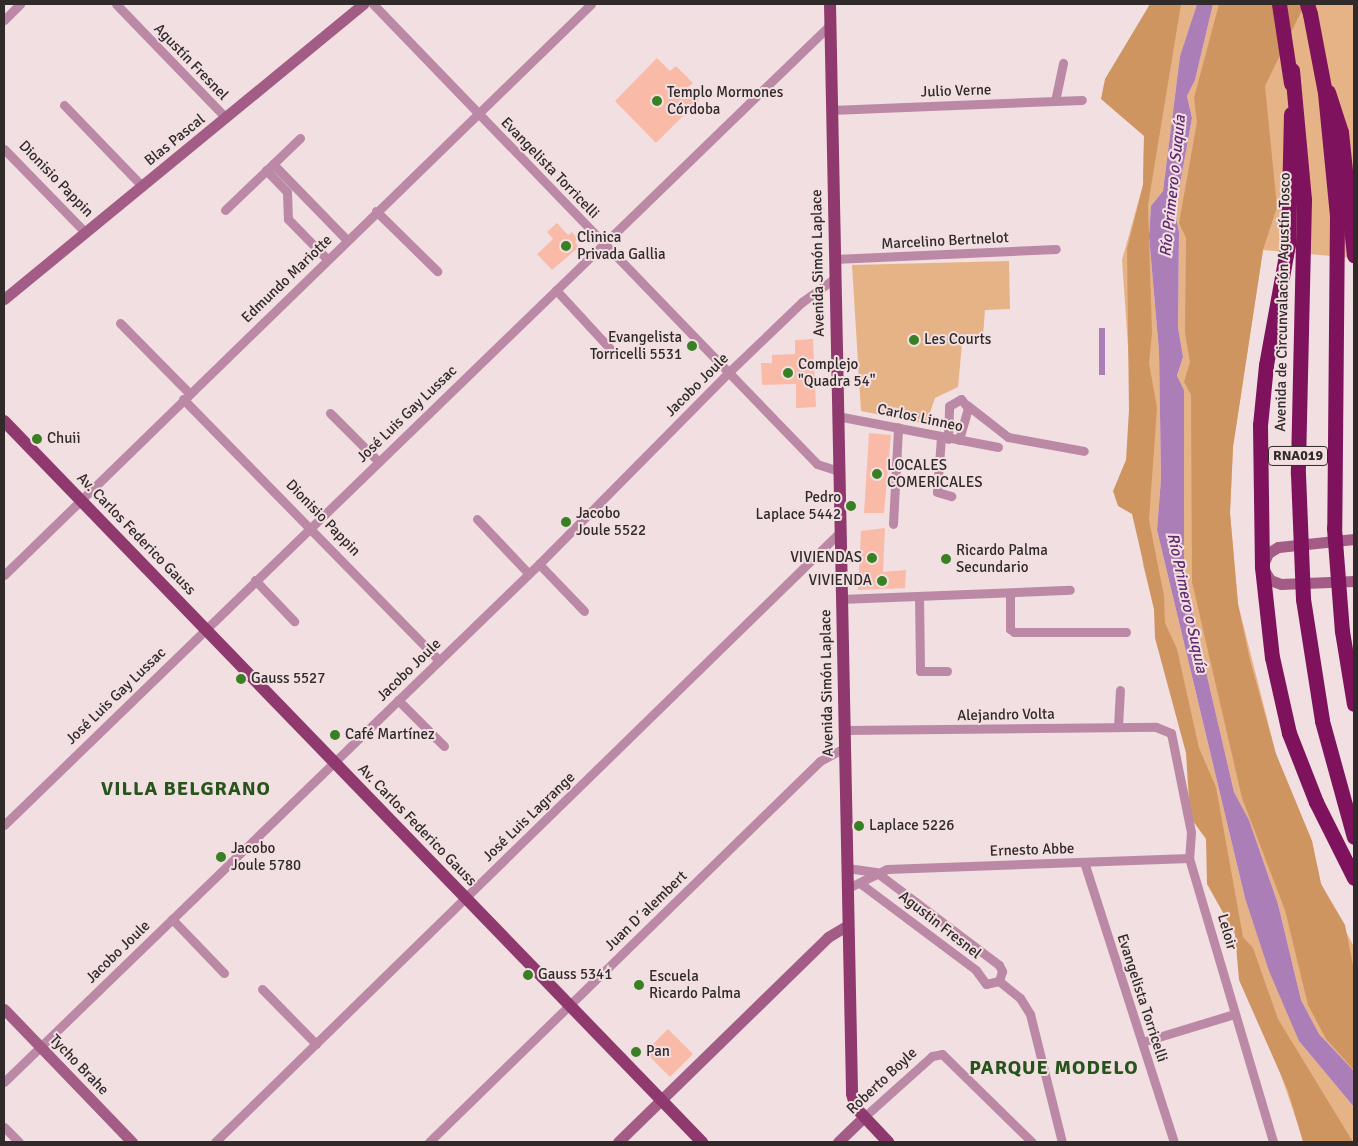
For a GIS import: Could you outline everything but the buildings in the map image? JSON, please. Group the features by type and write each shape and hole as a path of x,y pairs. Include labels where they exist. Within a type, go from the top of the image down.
{"highway":[{"name":"Avenida de Circunvalación Agustín Tosco","path":"1277,4 1283,22 1292,70 1304,200 1298,474 1302,591 1322,721 1354,837"},
{"name":"RNA019","path":"1308,7 1321,68 1332,144 1339,250 1333,459 1336,568 1354,704"},
{"path":"1321,68 1341,132 1354,255"},
{"path":"1292,70 1291,216 1263,391 1259,500 1262,567 1270,642 1296,752 1354,878"}],"main road":[{"name":"Blas Pascal","path":"4,299 363,4"},
{"name":"Avenida Simón Laplace","path":"830,4 834,279 852,1094 864,1117"},
{"name":"Av. Carlos Federico Gauss","path":"4,421 702,1142"},
{"path":"1354,539 1278,547 1265,557 1262,567 1270,580 1281,584 1354,582"},
{"path":"618,1142 828,937 848,925"},
{"name":"Tycho Brahe","path":"4,1009 132,1142"},
{"path":"864,1117 888,1142"},
{"name":"Roberto Boyle","path":"838,1142 864,1117"}],"street":[{"path":"4,20 20,4"},
{"name":"Agustín Fresnel","path":"116,4 226,118"},
{"name":"Evangelista Torricelli","path":"373,4 730,371 817,464 838,471"},
{"name":"Edmundo Mariotte","path":"4,575 376,211 591,4"},
{"name":"José Luis Gay Lussac","path":"4,826 254,580 830,24"},
{"path":"1055,101 1063,63"},
{"name":"Julio Verne","path":"831,110 1082,100"},
{"path":"64,106 142,186"},
{"path":"225,210 300,138"},
{"name":"Dionisio Pappin","path":"4,149 85,232"},
{"path":"270,167 347,240"},
{"path":"291,188 288,219 327,259"},
{"path":"376,211 437,271"},
{"name":"Marcelino Bertnelot","path":"834,259 1056,249"},
{"name":"Jacobo Joule","path":"4,1082 539,564 730,371 802,302 834,279"},
{"path":"556,290 614,354"},
{"name":"Dionisio Pappin","path":"120,324 309,527 439,660"},
{"path":"951,496 937,492 950,403 961,399 1008,437 1084,450"},
{"path":"959,440 968,405"},
{"path":"330,412 378,461"},
{"name":"Carlos Linneo","path":"837,416 998,447"},
{"path":"893,524 898,427"},
{"path":"477,519 528,574"},
{"name":"José Luis Lagrange","path":"215,1142 840,532"},
{"path":"539,564 584,611"},
{"path":"254,580 294,622"},
{"path":"841,599 1010,594 1070,590"},
{"path":"1010,594 1010,629 1014,632 1126,632"},
{"path":"919,596 920,671 946,671"},
{"path":"1118,727 1120,690"},
{"path":"398,700 444,746"},
{"name":"Alejandro Volta","path":"844,730 1118,727 1167,730"},
{"name":"Leloir","path":"1167,730 1175,740 1191,832 1189,858 1273,1142"},
{"name":"Juan D´alembert","path":"428,1142 820,760 844,748"},
{"name":"Ernesto Abbe","path":"847,868 876,872 1189,858"},
{"name":"Evangelista Torricelli","path":"1084,862 1174,1142"},
{"path":"848,888 861,884 876,872"},
{"name":"Agustin Fresnel","path":"876,872 999,965 1002,975 999,981"},
{"name":"Agustin Fresnel","path":"861,884 976,970 986,984 999,981"},
{"path":"172,919 224,973"},
{"name":"Agustin Fresnel","path":"999,981 1020,998 1030,1014 1062,1142"},
{"path":"262,989 316,1044"},
{"path":"1142,1042 1234,1014"},
{"name":"Roberto Boyle","path":"864,1117 932,1056 949,1058 1032,1142"},
{"path":"4,1127 19,1142"}],"shaded area":[{"path":"1150,4 1181,4 1148,205 1152,333 1149,363 1157,408 1149,520 1164,596 1165,623 1177,649 1199,748 1216,787 1243,937 1253,948 1278,1019 1353,1142 1303,1142 1288,1091 1239,980 1235,934 1207,884 1206,839 1190,817 1186,753 1155,638 1154,609 1132,514 1118,506 1113,491 1126,460 1129,410 1127,249 1143,185 1144,136 1101,99 1105,79"},
{"path":"1161,4 1197,4 1180,56 1163,191 1151,206 1149,236 1159,351 1161,479 1157,530 1245,898 1299,1041 1354,1107 1354,1142 1304,1142 1243,965 1143,565 1122,260 1143,185 1144,135"},
{"path":"1213,4 1354,4 1354,258 1263,250 1233,447 1230,513 1238,604 1276,754 1312,841 1321,884 1354,947 1354,1071 1319,1034 1301,1000 1278,904 1249,820 1234,792 1184,577 1184,390 1177,377 1183,357 1178,327 1179,232 1175,212 1192,118 1187,96 1195,80"},
{"path":"1219,4 1305,4 1265,86 1277,207 1263,250 1233,447 1230,513 1238,604 1250,660 1276,754 1312,841 1321,884 1345,925 1354,970 1354,1070 1326,1039 1308,1005 1285,910 1242,798 1192,582 1191,395 1184,382 1190,362 1185,333 1186,238 1179,223 1197,122 1194,98"},
{"name":"Les Courts","path":"1009,261 1010,309 985,310 983,337 962,344 958,387 935,398 926,424 861,411 852,265"}],"water":[{"name":"Río Primero o Suquía","path":"1197,4 1213,4 1195,80 1187,96 1192,118 1175,212 1179,232 1178,327 1183,357 1177,376 1184,390 1184,577 1234,792 1249,820 1278,904 1301,1000 1319,1034 1354,1071 1354,1107 1299,1041 1269,971 1245,898 1157,530 1161,479 1159,351 1149,236 1151,206 1163,191 1180,56"},
{"path":"1099,328 1105,328 1105,375 1099,375"}],"place":[{"name":"Templo Mormones Córdoba","path":"657,101"},
{"name":"Clinica Privada Gallia","path":"566,246"},
{"name":"Les Courts","path":"914,340"},
{"name":"Evangelista Torricelli 5531","path":"692,346"},
{"name":"Complejo \"Quadra 54\"","path":"788,373"},
{"name":"Chuii","path":"37,439"},
{"name":"LOCALES COMERICALES","path":"877,474"},
{"name":"Pedro Laplace 5442","path":"851,506"},
{"name":"Jacobo Joule 5522","path":"566,522"},
{"name":"VIVIENDAS","path":"872,558"},
{"name":"Ricardo Palma Secundario","path":"946,559"},
{"name":"VIVIENDA","path":"882,581"},
{"name":"Gauss 5527","path":"241,679"},
{"name":"Café Martínez","path":"335,735"},
{"name":"Laplace 5226","path":"859,826"},
{"name":"Jacobo Joule 5780","path":"221,857"},
{"name":"Gauss 5341","path":"528,975"},
{"name":"Escuela Ricardo Palma","path":"639,985"},
{"name":"Pan","path":"636,1052"}],"district":[{"name":"VILLA BELGRANO","path":"186,788"},
{"name":"PARQUE MODELO","path":"1054,1067"}]}
